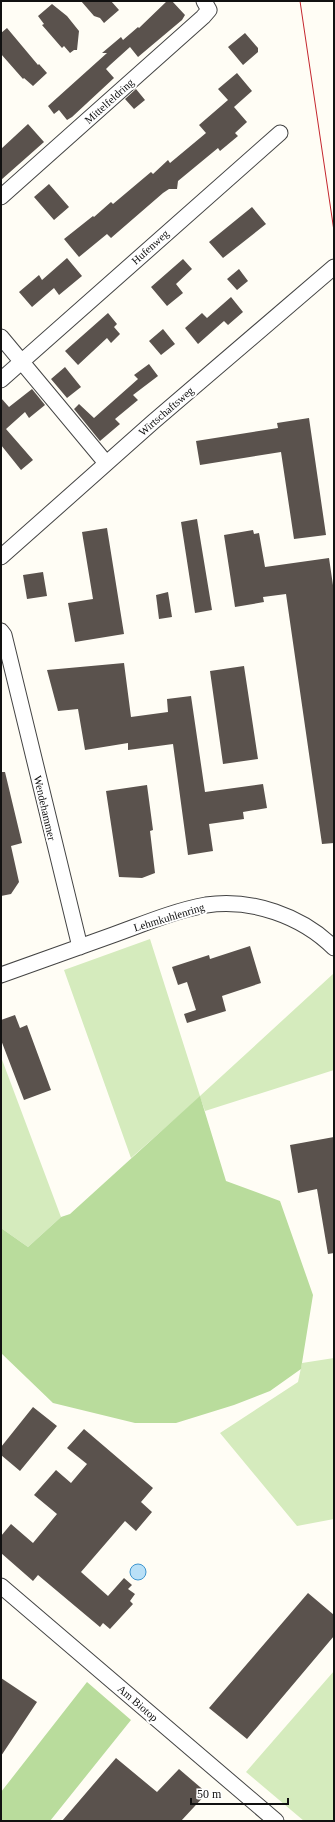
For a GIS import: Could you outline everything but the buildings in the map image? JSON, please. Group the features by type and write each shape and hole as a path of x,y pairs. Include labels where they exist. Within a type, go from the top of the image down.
{"street":[{"name":"Mittelfeldring","path":"1,197 203,17 209,10 204,1"},
{"name":"Hufenweg","path":"1,380 280,133"},
{"name":"Wirtschaftsweg","path":"1,557 106,463 334,267"},
{"path":"1,337 106,463"},
{"name":"Wendehammer","path":"1,631 4,635 6,667 80,947"},
{"name":"Lehmkuhlenring","path":"1,975 191,909 207,905 247,905 281,914 313,930 334,948"},
{"name":"Am Biotop","path":"1,1586 276,1821"}],"green space":[{"path":"150,939 200,1096 333,974 334,1070 205,1111 200,1097 131,1158 64,970"},
{"path":"1,1057 61,1217 28,1247 1,1228"},
{"path":"200,1096 226,1181 280,1201 313,1295 301,1369 270,1391 234,1405 176,1423 135,1423 53,1403 1,1353 1,1228 28,1247 61,1217 70,1214"},
{"path":"334,1358 334,1519 297,1526 220,1433 298,1382 302,1363"},
{"path":"334,1671 334,1821 304,1821 246,1772"},
{"path":"87,1682 131,1720 50,1821 1,1821 1,1792"}],"water":[{"path":"138,1564 144,1566 146,1572 144,1578 138,1580 132,1578 130,1572 132,1566"}],"tram line":[{"path":"300,1 334,231"}]}
